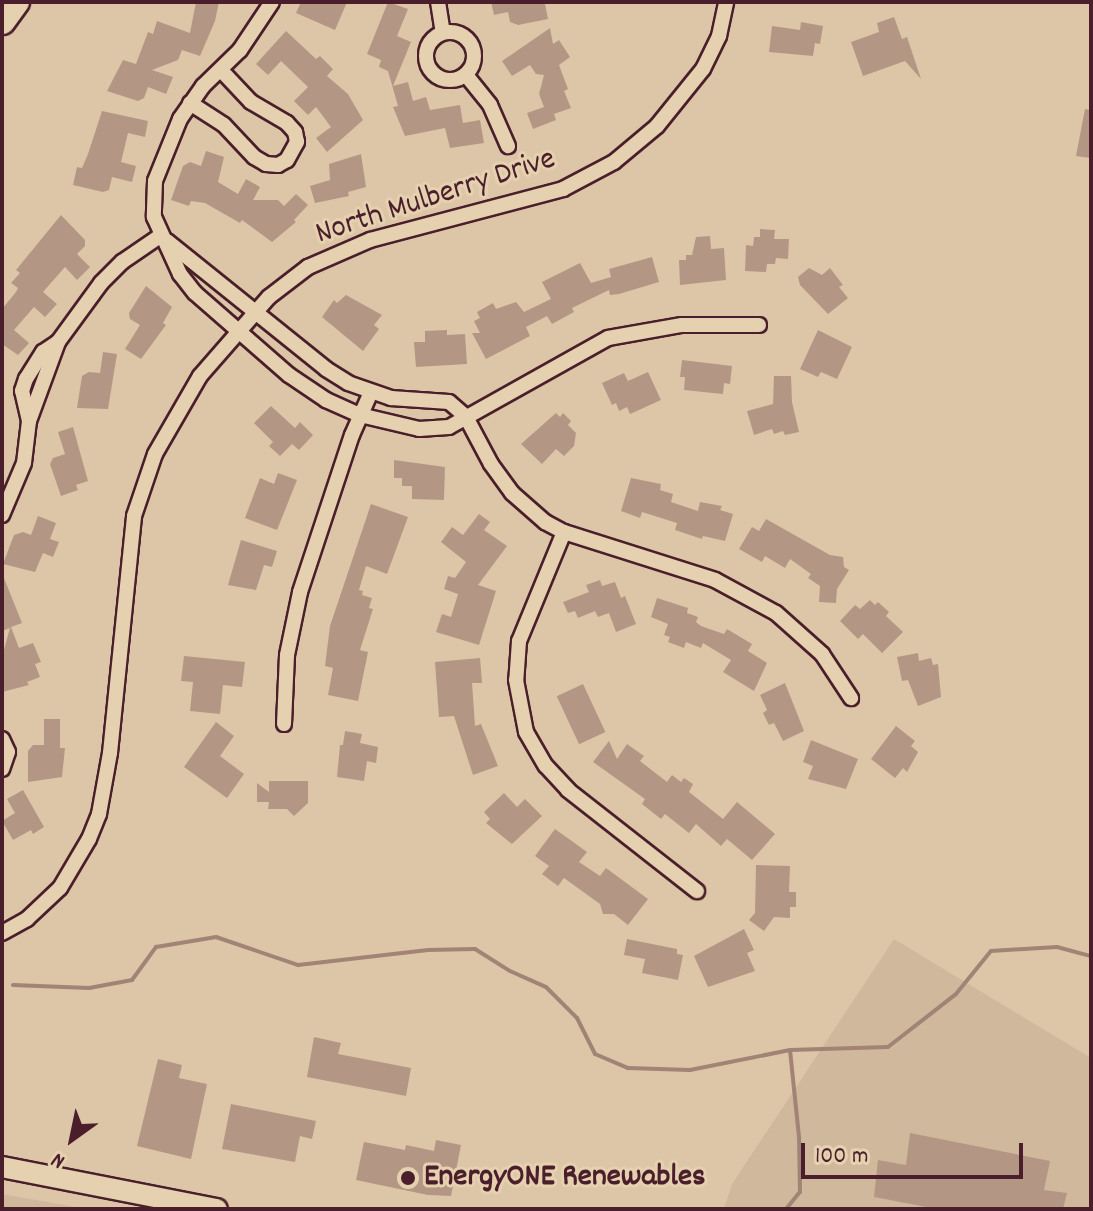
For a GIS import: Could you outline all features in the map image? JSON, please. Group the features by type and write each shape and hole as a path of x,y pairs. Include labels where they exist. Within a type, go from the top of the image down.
{"highway":[{"path":"2,21 16,2"}],"main road":[{"path":"2,1167 217,1209"}],"street":[{"path":"272,2 258,27 190,103 169,139 155,181 154,217 160,236 195,293 307,387 360,415 419,429 449,427 608,338 682,325 759,325"},
{"path":"438,2 443,32"},
{"name":"North Mulberry Drive","path":"2,933 49,899 69,875 99,814 110,753 127,560 140,494 155,454 181,404 256,311 289,279 349,248 544,195 614,162 657,126 703,69 719,36 726,2"},
{"path":"443,32 428,46 429,67 445,80 466,75"},
{"path":"443,32 465,36 472,45 475,55 466,75"},
{"path":"190,103 224,125 254,157 266,164 278,165 287,160 297,142 295,132 287,123 251,102 221,70"},
{"path":"466,75 490,105 508,146"},
{"path":"160,236 326,369 371,392 391,398 449,402 466,417 491,464 512,493 526,508 564,532 685,569 746,595 803,636 833,669 851,698"},
{"path":"2,515 24,463 29,421 58,342 101,283 122,262 160,236"},
{"path":"284,724 287,655 300,592 360,415 371,392"},
{"path":"564,532 519,641 516,680 526,732 546,766 568,790 697,891"},
{"path":"2,739 8,752 2,769"}],"shaded area":[{"path":"894,939 1091,1058 1091,1209 724,1209 732,1184"},
{"path":"2,1194 87,1209 2,1209"}],"building":[{"path":"196,2 219,2 215,21 200,56 182,50 178,60 152,70 173,77 166,94 148,87 144,98 138,101 107,91 123,60 136,64 148,32 153,34 157,21 190,33"},
{"path":"301,2 347,2 335,30 296,13"},
{"path":"388,2 408,9 397,36 411,42 393,86 408,82 413,101 426,97 430,110 460,105 463,123 480,120 484,143 450,148 445,128 405,136 393,107 398,106 388,71 379,67 381,60 367,54"},
{"path":"491,2 539,2 545,4 548,19 518,25 510,22 508,12 494,15"},
{"path":"894,17 902,39 907,37 921,79 905,61 863,76 851,42 879,32 877,23"},
{"path":"801,22 823,26 820,44 815,43 813,56 769,52 772,26 800,30"},
{"path":"550,28 553,44 559,40 570,57 559,65 571,108 554,114 556,120 533,129 527,113 544,107 539,94 544,75 536,74 530,65 512,76 502,61"},
{"path":"286,31 316,59 320,56 333,69 327,76 348,94 363,120 327,152 316,138 331,127 316,107 308,115 294,101 308,87 281,61 268,75 256,64"},
{"path":"1085,109 1091,110 1091,158 1076,156"},
{"path":"102,111 148,121 145,137 128,133 121,162 136,166 132,182 112,177 109,190 103,192 73,185 77,167 82,168"},
{"path":"206,151 224,157 218,182 238,194 246,179 260,187 253,200 278,200 284,206 296,194 308,205 294,220 296,222 272,242 242,220 240,223 205,203 191,201 189,206 171,200 183,166 190,162 201,166"},
{"path":"361,154 366,187 348,192 349,196 315,203 310,186 330,180 329,164"},
{"path":"61,215 85,240 85,246 77,254 90,267 77,280 65,267 43,292 57,304 45,317 34,307 14,330 29,343 18,355 2,344 2,309 18,288 11,283 20,273 16,270"},
{"path":"760,229 775,230 774,239 789,239 788,259 776,258 775,264 767,264 766,272 745,271 746,245 753,246 754,237 760,237"},
{"path":"710,236 711,249 724,248 726,280 680,285 679,260 686,260 686,255 692,255 696,237"},
{"path":"652,257 659,282 619,294 610,295 609,290 572,308 574,312 552,324 547,316 526,327 530,336 486,359 472,333 480,333 474,321 480,318 477,312 493,303 496,309 516,302 524,312 551,299 542,282 580,263 591,283 611,277 609,269"},
{"path":"809,268 822,275 830,268 843,285 839,287 848,298 828,314 800,285 798,277"},
{"path":"146,286 172,307 163,323 166,325 141,359 125,349 140,325 130,319 129,313"},
{"path":"346,295 382,315 374,325 379,329 363,351 322,317 334,300 337,303"},
{"path":"447,330 447,335 465,334 467,364 416,367 414,342 425,342 425,331"},
{"path":"818,330 852,347 837,379 821,372 818,377 800,369"},
{"path":"103,352 117,354 108,409 77,408 82,376 89,372 100,373"},
{"path":"682,360 732,366 730,384 724,383 723,394 684,390 685,377 680,377"},
{"path":"648,372 661,400 630,414 627,407 619,411 616,403 612,405 602,383 624,373 628,381"},
{"path":"774,376 791,376 792,402 799,432 774,434 772,429 754,435 747,411 773,404"},
{"path":"271,406 295,428 300,422 313,435 299,450 292,444 280,456 269,446 273,442 254,423"},
{"path":"556,413 560,417 563,413 571,421 568,425 576,433 574,446 564,456 556,449 542,464 521,444"},
{"path":"73,427 88,481 76,485 78,490 61,496 50,464 53,458 65,454 58,432"},
{"path":"394,460 445,467 444,500 412,499 412,486 402,486 402,478 394,478"},
{"path":"278,473 297,480 277,530 245,518 260,478 274,484"},
{"path":"631,478 661,484 660,490 673,494 671,502 698,511 700,502 722,506 720,510 733,514 725,541 703,536 702,539 675,530 677,523 642,512 640,518 621,511"},
{"path":"371,504 408,517 387,574 366,566 359,590 363,591 362,595 372,598 369,608 373,609 360,650 368,652 358,701 328,695 333,668 325,666 330,626"},
{"path":"479,514 490,522 484,530 507,546 478,585 496,591 479,645 436,632 442,614 451,617 458,594 444,589 448,576 455,578 466,562 441,542 452,527 463,535"},
{"path":"38,516 56,523 50,539 59,542 53,557 43,553 35,572 3,564 14,535 23,532 31,535"},
{"path":"766,519 830,555 843,557 844,567 849,570 837,589 836,603 819,602 820,586 808,578 811,574 790,559 785,568 765,556 762,562 739,549 752,527 759,531"},
{"path":"241,540 277,551 272,567 264,565 256,590 228,585"},
{"path":"2,573 22,623 11,627 19,648 33,643 41,662 35,664 40,677 27,682 29,685 2,692 2,657 10,628 2,631"},
{"path":"600,580 602,586 615,582 621,598 625,596 636,624 616,632 609,613 598,617 595,611 578,618 575,611 568,613 563,602 589,592 586,585"},
{"path":"657,598 688,608 687,613 698,617 696,622 701,626 724,634 727,629 752,644 748,651 767,663 754,691 723,672 731,660 703,643 701,648 686,642 684,648 668,642 670,637 664,635 668,624 651,617"},
{"path":"870,600 875,605 878,602 889,612 886,616 903,632 882,653 863,634 858,639 840,621 855,605 860,609"},
{"path":"918,653 919,661 931,658 933,665 938,664 941,697 918,706 908,680 902,681 897,657"},
{"path":"184,656 245,662 242,687 223,685 220,714 190,711 193,682 181,681"},
{"path":"480,658 482,683 472,683 475,726 481,724 498,766 473,775 454,716 439,717 435,662"},
{"path":"785,683 804,731 783,741 774,723 769,725 763,713 767,710 760,695"},
{"path":"583,684 605,732 579,744 557,696"},
{"path":"44,719 60,719 60,748 65,748 62,777 28,782 28,751 33,745 44,745"},
{"path":"216,722 234,736 220,756 244,774 227,798 184,767"},
{"path":"896,726 915,741 911,746 918,752 907,772 903,768 895,778 871,759"},
{"path":"345,731 362,734 360,743 378,747 376,763 367,761 364,781 337,777 340,745 343,745"},
{"path":"811,740 858,759 846,789 808,779 813,766 803,762"},
{"path":"609,741 617,759 627,744 644,756 640,761 667,782 672,775 681,782 684,778 693,784 689,792 723,819 737,802 775,834 752,860 727,839 721,846 696,824 689,833 665,814 661,819 642,804 645,799 593,762"},
{"path":"269,781 308,781 308,803 294,816 287,809 268,809 269,802 257,802 257,783 269,792"},
{"path":"23,790 44,827 13,840 2,821 15,813 7,799"},
{"path":"504,793 517,807 525,799 542,816 512,844 486,823 490,819 484,812"},
{"path":"555,829 587,852 579,862 600,876 606,868 648,899 628,925 614,914 603,914 600,904 564,878 558,886 542,874 549,866 535,856"},
{"path":"756,865 790,866 789,892 796,892 796,907 790,907 790,918 774,917 764,931 749,920 755,913"},
{"path":"744,929 754,950 747,953 755,971 708,987 694,956"},
{"path":"627,939 677,949 677,954 683,955 678,980 642,973 645,959 624,955"},
{"path":"314,1037 341,1043 338,1054 411,1068 406,1096 307,1077"},
{"path":"158,1059 182,1065 179,1078 207,1084 191,1159 137,1146"},
{"path":"231,1104 316,1121 312,1139 300,1136 295,1162 222,1149"},
{"path":"910,1133 1050,1161 1044,1190 1067,1193 1063,1209 937,1209 874,1197 878,1160 906,1165"},
{"path":"436,1140 461,1145 451,1196 428,1195 356,1180 364,1142 405,1150 406,1145 434,1151"}],"waterway":[{"path":"13,985 89,988 132,980 156,947 216,937 298,965 428,950 475,949 510,971 546,987 577,1018 595,1054 628,1068 690,1070 790,1050"},
{"path":"786,1209 800,1192 799,1137 790,1050 888,1047 956,994 991,951 1057,947 1091,956"}],"place":[{"name":"EnergyONE Renewables","path":"408,1178"}]}
